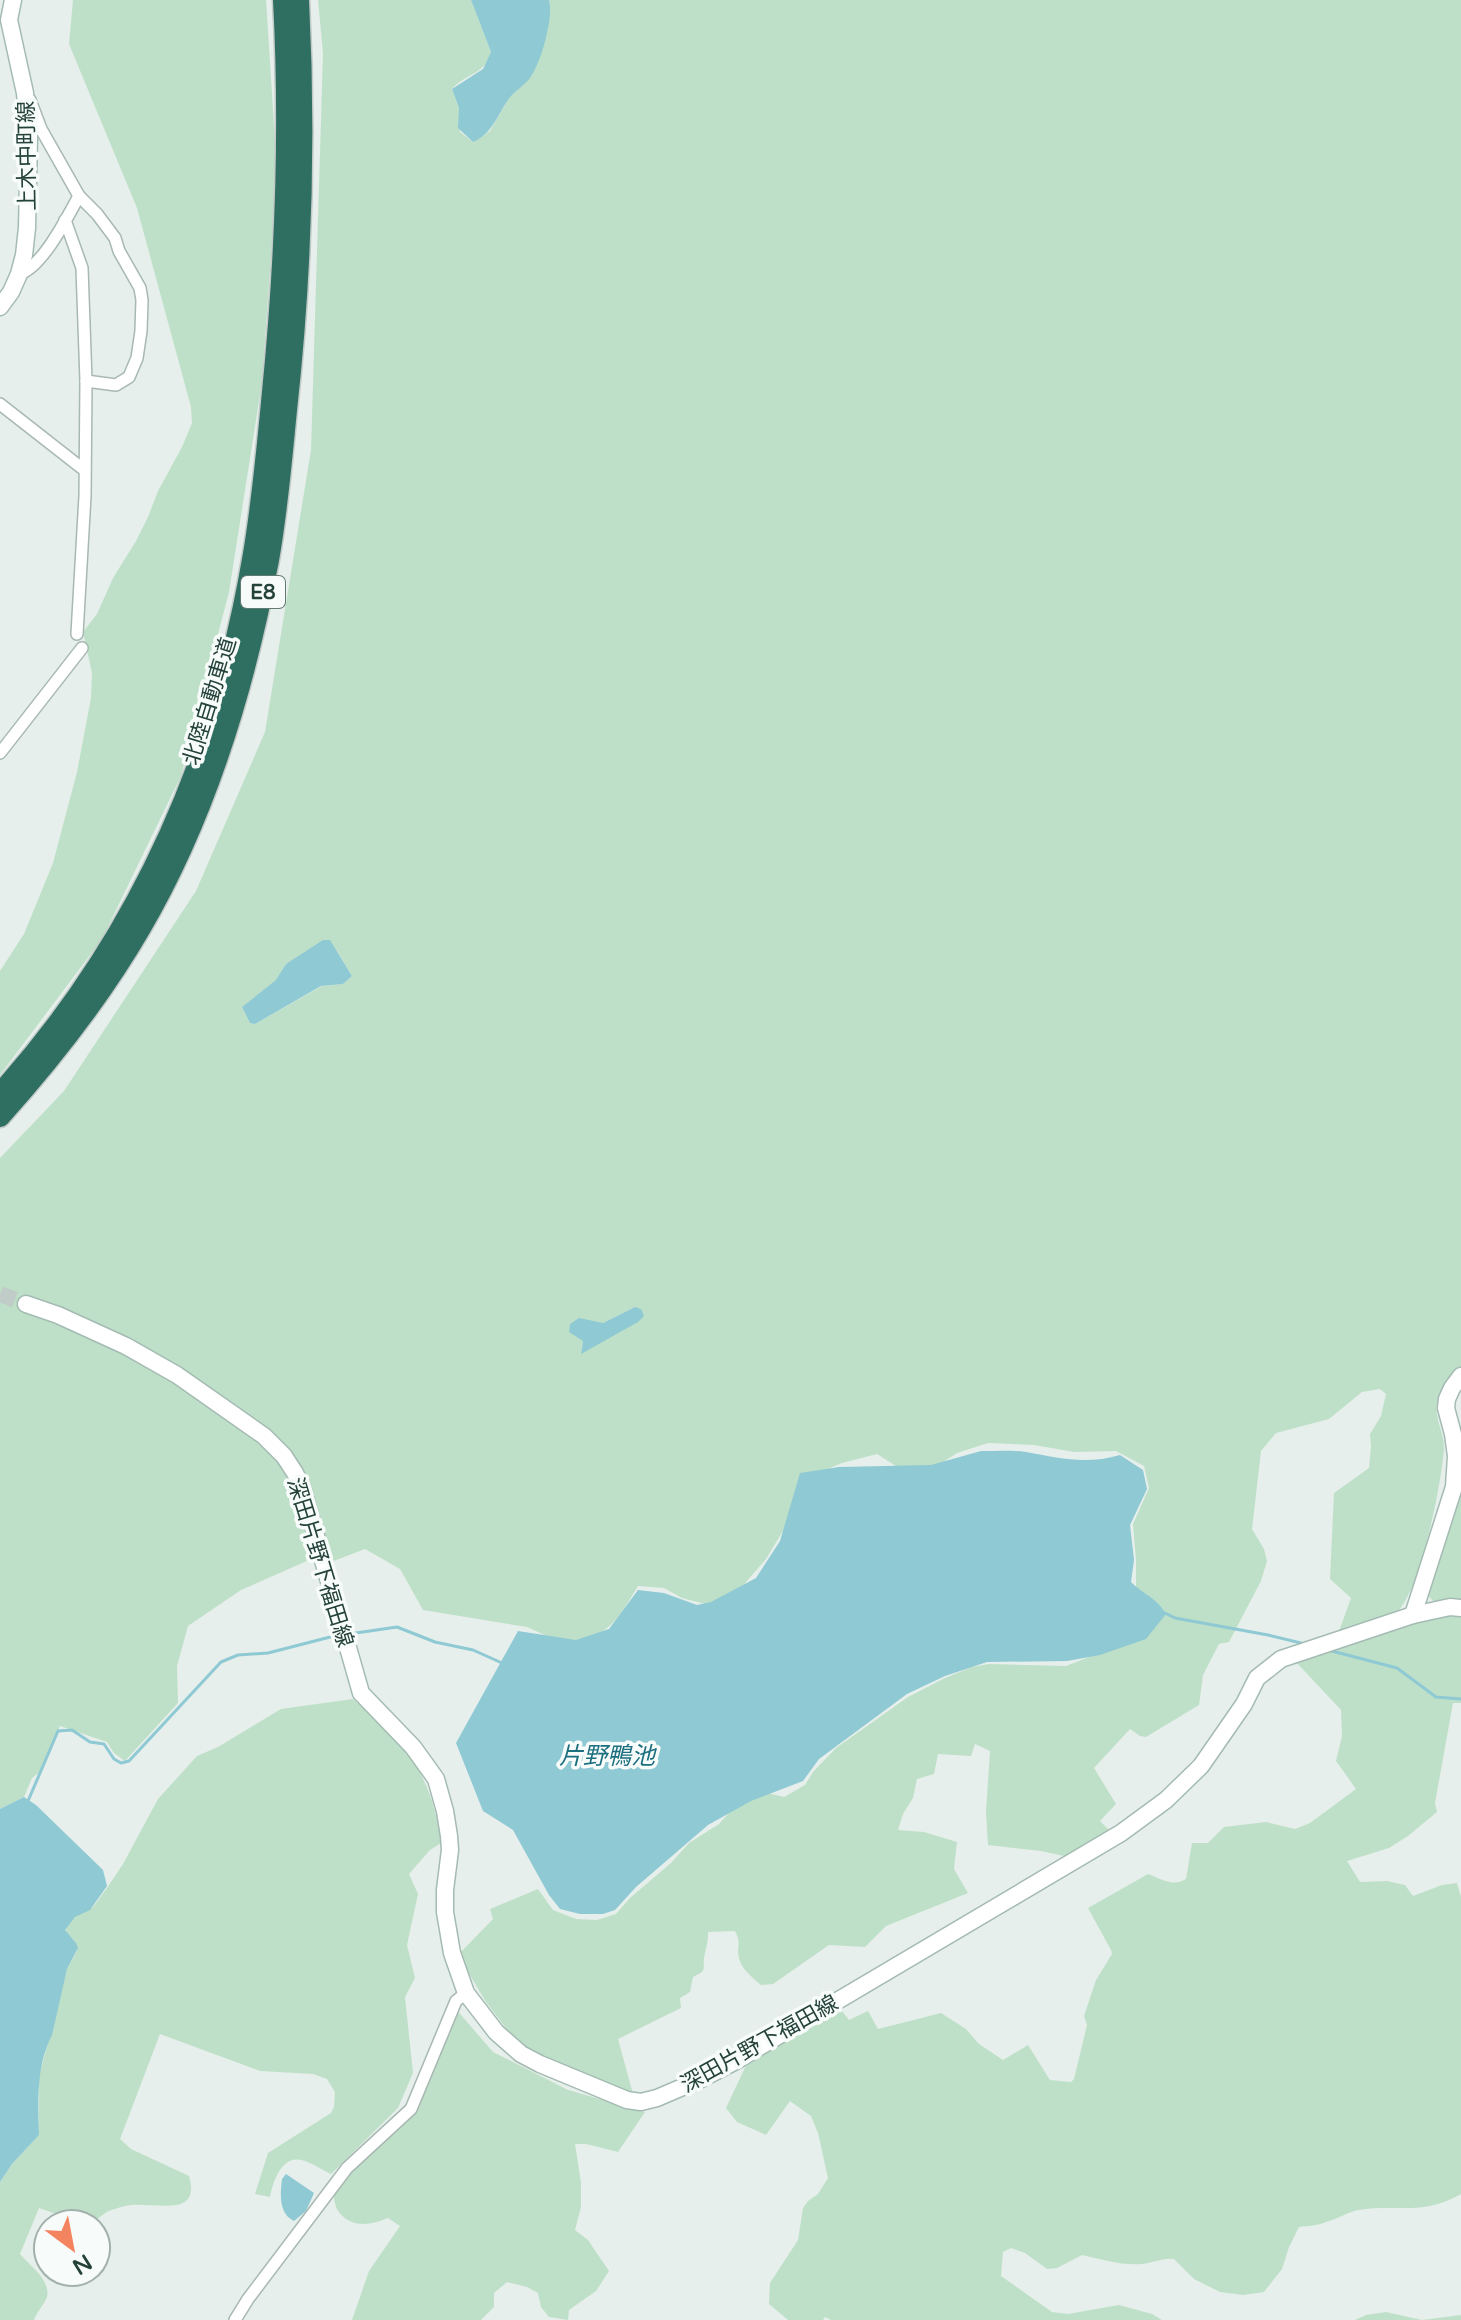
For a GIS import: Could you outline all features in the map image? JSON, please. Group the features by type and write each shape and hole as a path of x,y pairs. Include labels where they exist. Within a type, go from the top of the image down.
{"highway":[{"name":"北陸自動車道","path":"0,1093 71,1006 121,929 153,871 196,771 229,667 260,509 276,351 285,193 283,0"},
{"name":"北陸自動車道","path":"0,1117 83,1017 141,928 168,877 212,776 231,722 270,556 292,363 301,192 299,0"}],"main road":[{"name":"上木中町線","path":"0,307 11,292 24,255 35,132 9,20 13,0"},
{"name":"深田片野下福田線","path":"26,1304 126,1346 177,1375 264,1436 290,1464 302,1487 361,1693 413,1747 436,1779 449,1836 445,1890 447,1933 455,1967 466,1993 496,2032 530,2059 559,2074 627,2100 641,2102 657,2098 734,2062 1121,1833 1166,1800 1201,1766 1244,1704 1257,1678 1281,1659 1413,1615 1450,1607 1461,1608"},
{"path":"1413,1615 1454,1487 1456,1456 1446,1408 1452,1388 1461,1376"}],"street":[{"path":"35,132 79,196 115,238 140,288 142,300 137,358 129,377 116,385 86,381"},
{"path":"19,274 25,273 41,257 79,196"},
{"path":"65,220 82,268 86,381 84,518 77,634"},
{"path":"0,404 83,469"},
{"path":"0,753 82,648"},
{"path":"235,2320 347,2168 411,2109 456,2001 466,1993"}],"green space":[{"path":"73,0 266,0 277,172 262,382 229,592 181,776 102,939 0,1075 0,971 24,934 53,863 77,772 91,698 92,673 83,632 97,614 113,578 136,541 192,423 191,407 137,208 69,44"},
{"path":"318,0 471,0 491,52 480,70 452,89 459,108 460,132 473,142 490,131 509,98 532,75 547,34 549,0 1461,0 1461,1367 1446,1383 1437,1402 1444,1444 1442,1466 1434,1511 1414,1583 1405,1601 1392,1616 1338,1634 1351,1598 1330,1579 1334,1493 1369,1468 1370,1434 1381,1416 1386,1394 1380,1389 1362,1392 1329,1419 1276,1433 1261,1451 1252,1529 1267,1561 1261,1581 1229,1642 1219,1644 1203,1675 1199,1705 1146,1737 1130,1729 1094,1768 1116,1804 1100,1821 1110,1831 1069,1857 988,1845 986,1812 990,1751 975,1744 971,1756 938,1754 934,1774 917,1779 913,1798 898,1830 924,1832 957,1842 954,1869 968,1893 886,1926 865,1947 829,1945 773,1984 761,1985 745,1970 740,1962 735,1931 708,1932 704,1968 693,1977 690,1992 680,1998 681,2008 618,2039 633,2094 556,2065 515,2040 486,2002 458,1955 493,1919 490,1909 538,1889 553,1910 576,1919 597,1920 616,1914 689,1843 719,1824 736,1805 759,1791 784,1797 805,1785 836,1748 908,1697 972,1667 989,1664 1066,1666 1125,1643 1136,1595 1133,1524 1149,1488 1144,1466 1116,1451 1074,1452 1034,1445 988,1443 957,1453 928,1472 910,1475 877,1454 842,1463 818,1473 766,1559 734,1596 709,1605 682,1598 664,1588 638,1586 611,1624 595,1636 569,1646 527,1627 423,1610 400,1569 365,1549 331,1562 316,1557 241,1590 188,1626 177,1666 178,1703 125,1761 114,1753 107,1742 60,1726 41,1771 32,1778 24,1797 0,1809 0,1158 64,1091 196,891 265,732 311,450 323,53","holes":["337,951 352,976 343,984 322,986 255,1024 250,1023 242,1007 277,980 286,964 302,955","635,1307 581,1353 583,1341 603,1323"]},
{"path":"1461,1487 1461,1602 1434,1602 1426,1593"},
{"path":"1461,1613 1461,1703 1453,1703 1435,1803 1437,1812 1389,1848 1347,1861 1360,1882 1387,1881 1405,1885 1413,1896 1457,1883 1461,1897 1461,2194 1434,2205 1358,2210 1322,2223 1299,2227 1282,2269 1264,2292 1243,2295 1220,2292 1194,2279 1174,2259 1134,2264 1082,2255 1057,2268 1047,2269 1025,2253 1011,2248 1003,2252 1001,2276 1052,2312 1068,2314 1119,2305 1162,2320 831,2320 825,2317 823,2320 788,2320 769,2304 770,2283 798,2240 803,2208 818,2194 828,2178 811,2116 790,2101 766,2135 737,2122 726,2108 749,2059 838,2006 849,2020 868,2011 878,2029 941,2013 1003,2060 1028,2045 1050,2080 1071,2082 1087,2025 1084,2016 1096,1980 1112,1954 1088,1908 1148,1874 1172,1882 1186,1879 1192,1843 1208,1843 1224,1827 1266,1822 1295,1829 1310,1823 1356,1789 1336,1761 1342,1736 1341,1710 1296,1662 1427,1618"},
{"path":"353,1699 406,1751 430,1795 441,1843 430,1850 409,1874 418,1894 407,1945 415,1978 405,1997 413,2073 398,2108 331,2174 309,2162 294,2160 279,2171 270,2197 255,2194 268,2153 331,2113 335,2092 327,2079 313,2074 260,2071 160,2034 120,2139 131,2149 189,2176 191,2190 188,2199 172,2206 136,2205 112,2210 32,2208 32,2225 20,2254 32,2266 32,2288 46,2288 47,2297 34,2320 0,2320 0,2182 39,2135 39,2077 67,1969 77,1951 74,1940 65,1932 67,1926 75,1917 93,1907 123,1864 158,1799 197,1756 281,1709"},
{"path":"455,2008 493,2052 568,2090 645,2112 618,2152 575,2144 581,2207 575,2230 588,2240 609,2271 596,2291 569,2310 568,2320 549,2317 541,2307 538,2293 507,2282 494,2293 494,2307 481,2320 352,2320 369,2271 400,2226 388,2218 368,2224 349,2221 337,2209 333,2191 417,2110"},
{"path":"1386,2312 1422,2320 1355,2320"},
{"path":"1461,2315 1461,2320 1422,2320"}],"water":[{"path":"471,0 549,0 550,8 546,40 534,71 510,97 490,129 473,142 458,128 459,108 452,89 483,69 491,52"},
{"path":"323,940 330,940 352,976 343,984 321,986 255,1024 250,1023 242,1007 276,980 286,964"},
{"path":"635,1307 641,1309 644,1316 638,1322 581,1354 583,1341 569,1332 570,1324 579,1318 603,1323"},
{"name":"片野鴨池","path":"981,1451 1020,1451 1084,1460 1120,1455 1143,1470 1147,1489 1130,1525 1134,1560 1131,1582 1158,1603 1166,1614 1146,1639 1100,1655 1067,1661 987,1662 945,1676 907,1694 819,1759 803,1781 751,1801 708,1825 636,1887 615,1910 603,1914 580,1914 560,1909 513,1830 483,1811 456,1743 518,1631 576,1640 609,1629 638,1590 664,1593 697,1605 711,1602 756,1578 780,1541 800,1473 839,1467 931,1465"},
{"path":"24,1797 103,1870 107,1886 90,1910 75,1917 65,1930 78,1948 67,1969 52,2035 43,2059 39,2084 39,2135 0,2182 0,1809"},
{"path":"286,2174 314,2193 306,2211 294,2221 286,2214 282,2203 282,2179"}],"waterway":[{"path":"1165,1613 1175,1618 1305,1644"},
{"path":"349,1634 397,1627 435,1642 473,1650 502,1663"},
{"path":"28,1801 58,1731 72,1730 90,1742 104,1744 114,1759 121,1763 129,1761 221,1662 238,1655 268,1653 338,1635"},
{"path":"1328,1650 1397,1668 1436,1697 1461,1699"}],"tunnel":[{"path":"0,1294 26,1304"}]}
